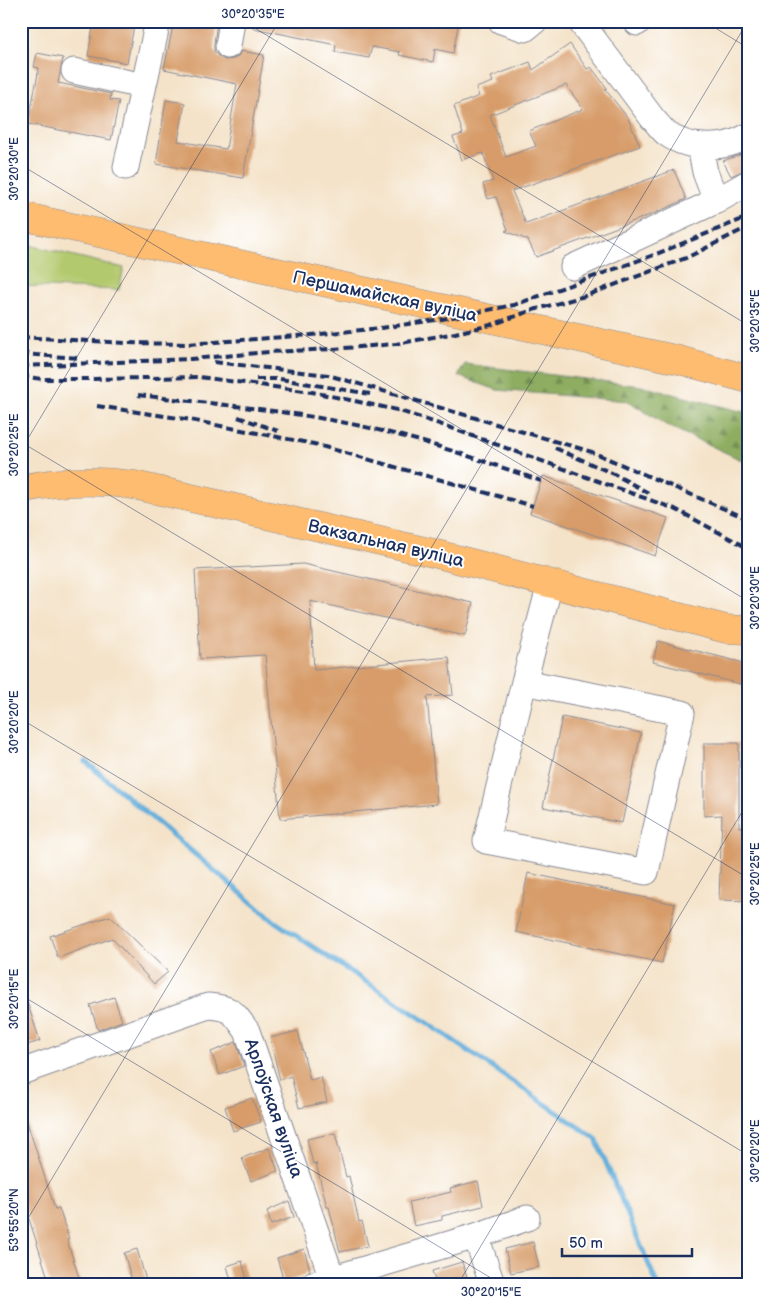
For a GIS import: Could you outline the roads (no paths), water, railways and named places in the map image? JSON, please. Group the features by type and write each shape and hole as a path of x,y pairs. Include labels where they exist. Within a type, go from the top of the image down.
{"main road":[{"name":"Першамайская вуліца","path":"21,216 680,360 748,379"},
{"name":"Вакзальная вуліца","path":"21,489 46,483 90,480 134,484 432,553 726,629 748,630"}],"street":[{"path":"126,167 158,21"},
{"path":"228,46 232,21"},
{"path":"501,21 525,29 535,21"},
{"path":"587,24 653,119 666,133 680,141 700,146 724,145 748,136"},
{"path":"74,71 143,86"},
{"path":"700,146 705,172 716,201"},
{"path":"573,267 716,201 748,183"},
{"path":"524,682 682,713 646,872 486,842 524,682 550,584"},
{"name":"Арлоўская вуліца","path":"21,1072 208,1006 222,1007 233,1012 247,1032 333,1280"},
{"path":"333,1280 528,1218"},
{"path":"476,1236 492,1284"}],"waterway":[{"path":"86,762 274,921 428,1023 596,1139 657,1284"}],"railway":[{"path":"21,337 126,343 188,344 311,335 381,328 442,319 514,305 654,255 748,217"},
{"path":"21,366 191,359 269,352 333,349 396,344 455,333 491,325 533,310 585,296 686,258 748,227"},
{"path":"21,354 79,358"},
{"path":"214,362 328,375 592,452 748,519"},
{"path":"21,376 42,379 199,377 312,392 397,410 675,509 748,548"},
{"path":"256,379 280,379 370,394"},
{"path":"138,395 291,413 367,427 442,448 541,481"},
{"path":"97,406 185,419 314,444 533,506"},
{"path":"238,417 278,431"},
{"path":"555,448 614,474 652,495"}]}
